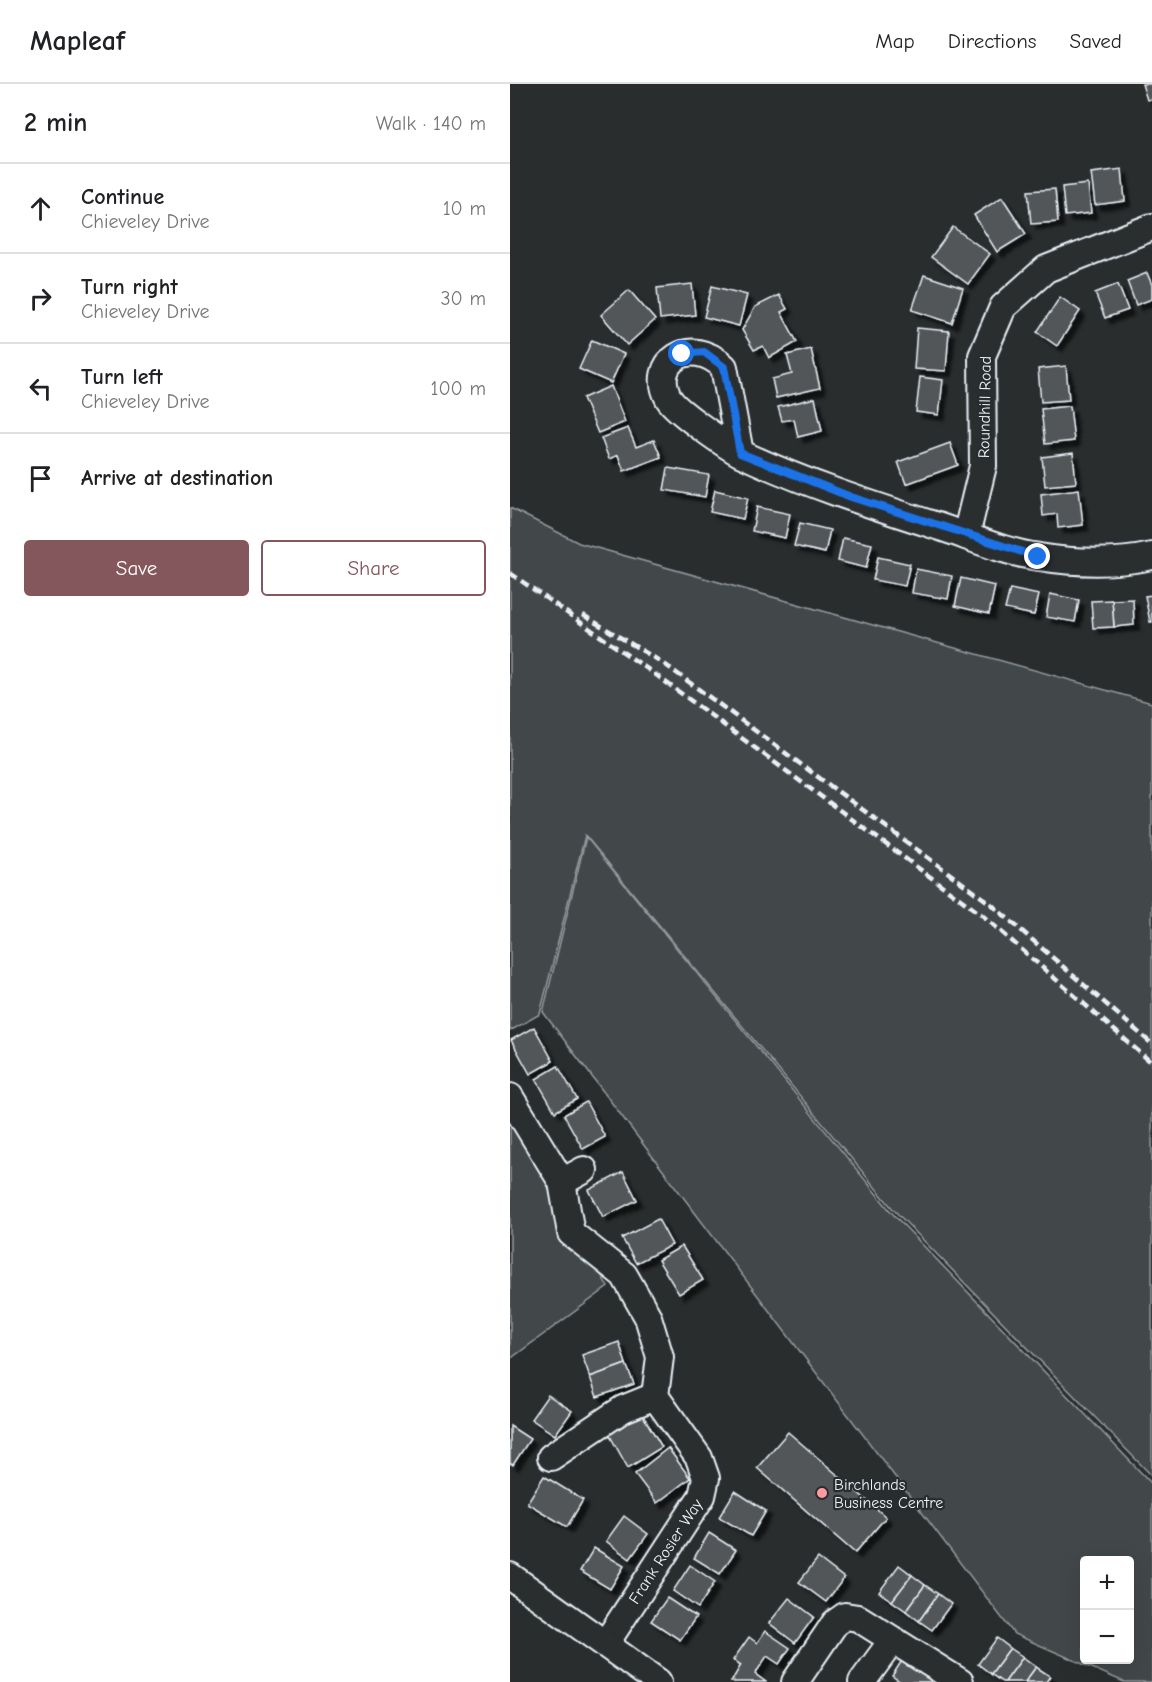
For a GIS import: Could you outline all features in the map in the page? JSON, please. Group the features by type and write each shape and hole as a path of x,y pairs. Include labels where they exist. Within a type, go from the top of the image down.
{"street":[{"name":"Roundhill Road","path":"966,536 983,466 982,356 1003,307 1046,269 1152,227"},
{"path":"740,453 851,497 966,536 1038,557 1126,561 1152,556"},
{"path":"510,1097 562,1182 572,1233 624,1275 648,1317 660,1358 655,1396 623,1408 551,1457"},
{"path":"562,1182 584,1170"},
{"name":"Frank Rosier Way","path":"606,1643 702,1496 706,1478 699,1458 655,1396"},
{"path":"510,1576 658,1682"},
{"path":"795,1682 835,1623 845,1616 858,1618 960,1682"},
{"path":"862,1682 892,1641"}],"shaded area":[{"path":"510,508 579,543 1152,703 1152,1476 893,1209 585,835 540,1014 510,1031"},
{"path":"586,837 892,1213 1152,1484 1152,1682 1124,1682 1083,1664 1134,1664 1134,1556 1080,1556 1080,1663 1014,1634 543,1012"},
{"path":"510,1116 608,1287 510,1359"}],"building":[{"path":"1142,84 1152,84 1152,99 1147,100"},
{"path":"1122,169 1125,201 1095,205 1091,173"},
{"path":"1088,184 1091,213 1065,216 1062,187"},
{"path":"1055,189 1058,222 1031,224 1028,191"},
{"path":"1002,197 1026,234 997,252 974,215"},
{"path":"953,227 990,254 968,284 931,257"},
{"path":"1147,273 1152,285 1152,299 1136,305 1127,281"},
{"path":"924,275 963,288 952,323 912,310"},
{"path":"692,284 695,315 660,319 657,288"},
{"path":"1118,284 1128,310 1105,318 1095,293"},
{"path":"712,286 747,295 739,326 704,317"},
{"path":"629,290 655,320 627,345 601,315"},
{"path":"779,295 787,309 781,312 797,342 769,358 763,346 754,350 742,330 755,307"},
{"path":"1060,297 1080,311 1057,346 1037,332"},
{"path":"917,328 949,331 946,371 914,369"},
{"path":"592,340 624,354 611,383 579,369"},
{"path":"811,349 820,388 776,398 772,379 792,374 787,355"},
{"path":"1066,366 1069,400 1041,402 1038,369"},
{"path":"920,377 943,380 939,415 916,412"},
{"path":"611,386 625,422 598,433 583,398"},
{"path":"815,398 822,431 798,437 794,419 782,421 778,407"},
{"path":"1070,406 1074,441 1045,444 1041,409"},
{"path":"628,428 636,447 654,440 661,457 624,471 618,455 609,459 601,438"},
{"path":"950,443 958,465 906,484 898,462"},
{"path":"1073,453 1076,483 1045,486 1042,457"},
{"path":"668,468 709,475 705,497 664,490"},
{"path":"1079,489 1083,525 1058,528 1057,514 1043,516 1041,494"},
{"path":"715,490 748,498 743,519 710,512"},
{"path":"757,507 790,514 785,538 752,531"},
{"path":"800,523 830,530 825,553 794,546"},
{"path":"843,538 872,544 866,568 838,561"},
{"path":"878,557 910,564 905,586 873,580"},
{"path":"916,569 952,576 948,599 912,593"},
{"path":"961,578 995,586 989,614 955,606"},
{"path":"1010,589 1039,595 1034,615 1005,609"},
{"path":"1050,594 1079,600 1075,622 1046,617"},
{"path":"1152,595 1152,622 1150,622 1145,596"},
{"path":"1133,599 1134,625 1114,627 1112,600"},
{"path":"1112,600 1114,627 1093,628 1091,601"},
{"path":"534,1027 553,1061 530,1074 511,1040"},
{"path":"558,1066 577,1099 555,1112 536,1079"},
{"path":"586,1102 605,1137 583,1149 564,1115"},
{"path":"623,1172 637,1200 603,1217 589,1190"},
{"path":"658,1219 672,1245 636,1263 622,1238"},
{"path":"682,1246 703,1280 679,1294 658,1260"},
{"path":"619,1342 626,1364 590,1377 582,1355"},
{"path":"626,1364 634,1384 597,1397 590,1377"},
{"path":"548,1395 572,1411 555,1435 531,1419"},
{"path":"642,1414 662,1447 628,1468 609,1434"},
{"path":"510,1426 530,1439 513,1465 510,1463"},
{"name":"Birchlands Business Centre","path":"788,1432 886,1517 855,1553 757,1468"},
{"path":"668,1448 690,1478 657,1503 635,1474"},
{"path":"544,1476 583,1500 567,1527 527,1503"},
{"path":"735,1491 766,1511 751,1536 719,1517"},
{"path":"624,1516 648,1534 630,1559 606,1541"},
{"path":"709,1533 736,1550 720,1574 694,1558"},
{"path":"594,1548 624,1566 610,1589 580,1571"},
{"path":"818,1558 844,1578 826,1602 799,1582"},
{"path":"690,1565 715,1582 698,1608 673,1591"},
{"path":"899,1565 912,1575 892,1601 879,1592"},
{"path":"912,1575 925,1585 906,1611 892,1601"},
{"path":"925,1585 938,1594 919,1621 906,1611"},
{"path":"938,1594 951,1604 932,1630 919,1621"},
{"path":"667,1598 696,1617 680,1640 651,1621"},
{"path":"789,1598 814,1617 795,1643 769,1623"},
{"path":"765,1631 790,1648 779,1664 767,1656 755,1674 766,1682 731,1682 741,1665 733,1660 749,1637 757,1643"},
{"path":"997,1638 1010,1648 991,1674 978,1664"},
{"path":"1010,1648 1023,1657 1005,1682 1002,1682 991,1674"},
{"path":"1023,1657 1036,1667 1025,1682 1005,1682"},
{"path":"903,1659 932,1679 930,1682 901,1682 892,1676"},
{"path":"1036,1667 1050,1676 1046,1682 1025,1682"}],"railway":[{"path":"510,573 656,675 982,915 1152,1063"},
{"path":"583,615 663,663 991,904 1152,1044"}],"place":[{"name":"Birchlands Business Centre","path":"822,1493"}],"route":[{"path":"682,354 693,351 704,352 724,367 740,453 851,497 966,536 1038,557"}]}
